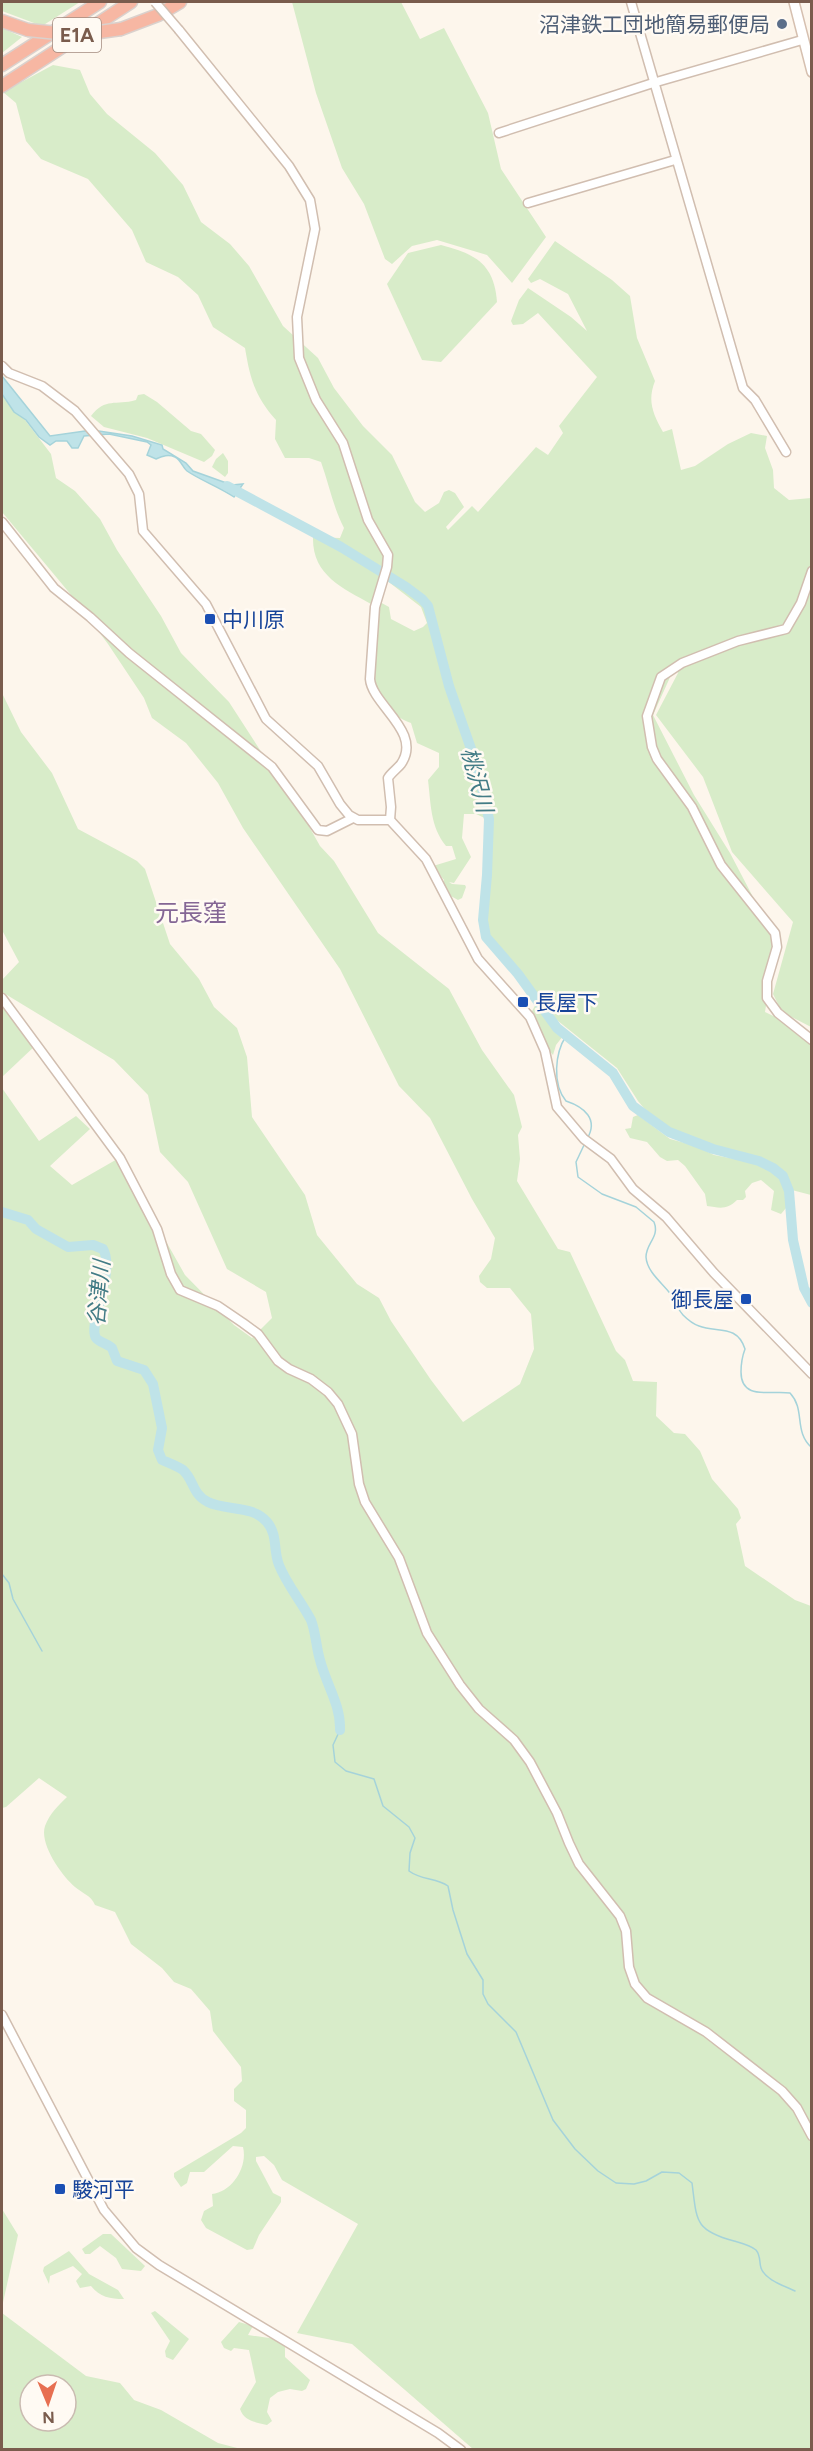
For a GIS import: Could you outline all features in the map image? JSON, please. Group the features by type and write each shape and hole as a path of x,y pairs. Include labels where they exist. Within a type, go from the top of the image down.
{"highway":[{"name":"E1A","path":"6,62 100,2"},
{"name":"E1A","path":"2,86 131,2"},
{"path":"2,21 28,30 78,34 121,28 158,15 180,2"}],"main road":[{"path":"794,2 812,72"}],"street":[{"path":"155,2 289,166 310,200 315,229 297,317 299,358 316,400 343,443 368,520 388,555 387,567 375,607 370,686 396,718 406,748 402,762 388,778 390,820 426,859 478,959 530,1017 545,1051 557,1107 586,1140 611,1159 633,1189 666,1217 714,1273 812,1374"},
{"path":"631,2 742,388 755,400 786,452"},
{"path":"498,133 653,83 802,40"},
{"path":"528,203 675,160"},
{"path":"2,366 9,374 42,386 75,411 129,474 137,487 141,524 146,537 206,604 266,718 313,761 340,804 353,818 390,820"},
{"path":"2,522 54,588 129,653 272,767 318,830 327,831 353,818"},
{"path":"812,571 801,603 786,629 769,631 738,641 682,663 661,677 647,716 652,747 657,759 692,807 721,866 775,933 777,947 767,981 767,998 778,1013 812,1040"},
{"path":"2,998 120,1158 157,1229 171,1274 180,1290 218,1306 243,1323 258,1334 278,1361 311,1379 328,1392 338,1404 352,1434 365,1503 399,1558 428,1633 460,1685 479,1709 514,1740 530,1762 557,1813 579,1864 620,1916 626,1930 628,1966 635,1984 647,1998 706,2032 782,2091 797,2108 812,2136"},
{"path":"2,2015 104,2210 136,2248 159,2265 438,2433 461,2450"}],"green space":[{"path":"2,2 80,2 42,26 2,11"},
{"path":"292,2 401,2 420,39 444,28 488,113 501,169 546,237 512,283 487,255 437,240 412,246 392,264 385,259 364,204 342,168 316,93"},
{"path":"2,28 22,37 2,53"},
{"path":"53,65 80,70 90,94 107,114 155,153 183,185 201,222 230,244 249,266 283,326 318,358 334,388 363,426 392,455 415,502 425,512 439,503 444,492 449,490 455,493 464,507 446,527 448,530 472,506 478,512 536,447 548,455 563,433 559,426 597,377 538,313 523,324 513,325 511,321 519,300 528,288 571,317 587,331 568,294 540,279 531,283 528,279 555,241 612,280 630,296 637,338 655,381 651,395 654,413 663,432 672,429 681,470 695,466 728,444 751,433 767,436 765,448 773,470 774,488 789,500 811,498 811,1027 782,1012 773,994 793,922 732,852 703,777 656,715 678,673 676,664 653,715 694,795 730,853 776,941 765,1012 811,1034 811,1195 788,1189 777,1168 692,1142 652,1118 617,1068 548,1013 486,937 484,916 489,879 489,820 476,814 464,814 462,838 471,857 454,883 449,882 466,887 462,898 458,900 449,895 443,883 444,880 433,866 456,859 452,846 446,846 437,831 432,814 428,780 439,767 439,753 417,743 411,723 382,703 374,691 371,679 378,601 389,607 391,619 414,631 427,623 421,607 381,576 371,604 340,586 323,571 314,550 313,537 340,538 344,528 321,462 309,458 285,458 275,439 276,420 254,387 245,348 213,327 198,295 178,277 146,262 132,230 88,179 41,159 26,141 16,103 3,92"},
{"path":"441,245 464,252 481,263 492,278 497,302 441,362 422,360 387,284 408,253"},
{"path":"2,390 51,454 56,478 75,491 100,519 117,550 161,616 181,653 229,702 320,846 334,861 378,933 449,989 482,1050 514,1095 522,1127 518,1135 520,1159 517,1181 558,1249 570,1252 616,1351 625,1360 633,1381 657,1382 656,1416 674,1433 685,1434 700,1451 712,1479 738,1509 741,1518 736,1524 745,1566 795,1600 811,1606 811,2449 473,2449 352,2344 297,2333 358,2224 282,2180 274,2165 264,2156 256,2157 256,2161 273,2193 281,2197 281,2202 259,2235 253,2249 247,2250 206,2228 201,2220 204,2211 213,2206 212,2194 226,2189 237,2177 243,2162 243,2147 233,2146 204,2172 190,2172 187,2183 181,2187 174,2173 246,2128 246,2110 234,2101 234,2089 242,2081 241,2067 213,2031 210,2011 191,1989 174,1982 162,1968 131,1944 115,1912 95,1905 58,1868 48,1850 44,1833 49,1817 67,1797 39,1778 2,1808 2,1088 39,1141 76,1116 90,1129 50,1166 72,1185 119,1158 185,1275 234,1325 252,1338 272,1318 266,1292 227,1269 188,1182 160,1152 148,1095 114,1060 2,992 2,980 19,962 2,930 2,693 21,732 52,773 78,829 137,861 145,869 170,944 199,979 214,1007 237,1028 247,1057 252,1117 305,1195 317,1235 357,1284 379,1298 391,1321 463,1422 520,1384 534,1349 531,1314 510,1288 487,1288 480,1282 479,1276 491,1259 495,1238 430,1118 399,1086 340,969 243,828 218,783 186,743 152,718 144,698 108,644 72,596 2,512"},
{"path":"144,394 191,431 201,434 215,450 212,456 204,462 147,438 104,427 91,416 101,406 129,402 136,400 138,395"},
{"path":"223,453 228,461 228,473 225,477 212,467"},
{"path":"2,997 37,1044 2,1077"},
{"path":"537,1002 551,1024 563,1036 556,1045 553,1055 545,1046 531,1013"},
{"path":"638,1115 670,1139 696,1146 714,1155 755,1163 775,1173 780,1177 787,1199 786,1208 781,1214 771,1210 774,1191 761,1180 752,1183 745,1191 746,1197 743,1200 737,1200 723,1208 707,1206 705,1194 685,1166 678,1160 667,1161 660,1157 647,1142 630,1138 625,1129 631,1128 633,1117"},
{"path":"2,2209 18,2235 2,2307"},
{"path":"103,2234 111,2234 145,2266 141,2271 122,2269 116,2258 100,2246 90,2254 85,2254 82,2249"},
{"path":"69,2251 89,2274 118,2290 124,2299 106,2297 91,2286 80,2288 76,2281 82,2274 73,2266 50,2276 49,2284 43,2271 44,2267"},
{"path":"155,2311 189,2339 173,2360 166,2357 165,2351 170,2341 151,2313"},
{"path":"2,2313 86,2376 120,2383 134,2400 161,2410 218,2443 241,2449 2,2449"},
{"path":"239,2322 253,2326 248,2335 276,2339 285,2347 285,2357 310,2380 306,2389 302,2391 290,2389 278,2392 270,2398 267,2412 272,2421 267,2425 247,2419 240,2409 256,2382 249,2350 234,2348 231,2351 224,2348 221,2342"}],"water":[{"path":"2,376 50,436 92,430 132,436 162,445 163,449 186,463 193,471 232,485 243,484 234,497 187,471 175,457 166,456 156,459 147,455 151,445 147,442 109,434 84,436 78,448 72,448 67,441 56,441 50,445 39,437 26,420 14,412 2,394"}],"waterway":[{"name":"桃沢川","path":"227,486 341,547 406,587 428,606 449,686 476,763 489,819 483,920 486,937 518,974 557,1028 613,1073 633,1106 669,1132 713,1149 759,1161 783,1176 789,1191 793,1240 804,1288 812,1303"},
{"path":"566,1036 557,1060 557,1077 566,1101 584,1110 588,1115 591,1125 587,1139"},
{"path":"585,1143 576,1162 578,1177 602,1194 636,1207 654,1222 655,1232 646,1257 653,1274 671,1294 681,1313 690,1321 706,1328 726,1331 737,1336 745,1349 741,1372 742,1381 746,1387 758,1392 790,1393 798,1406 803,1435 812,1448"},
{"name":"谷津川","path":"2,1212 28,1220 36,1229 68,1247 93,1245 103,1249 106,1270 95,1322 96,1338 112,1348 117,1361 144,1370 153,1384 162,1428 158,1450 162,1460 183,1470 199,1495 208,1502 254,1513 267,1522 274,1537 279,1565 311,1620 320,1660 336,1703 340,1730"},
{"path":"2,1574 9,1583 13,1599 42,1651"},
{"path":"340,1730 333,1745 335,1762 346,1771 374,1779 383,1806 409,1827 415,1838 410,1853 409,1871 448,1886 467,1954 483,1980 483,1994 488,2004 516,2032 553,2120 575,2149 598,2171 616,2183 634,2184 646,2181 662,2172 679,2173 692,2183 697,2215 704,2228 711,2233 754,2248 758,2252 763,2272 776,2282 795,2291"}],"place":[{"name":"沼津鉄工団地簡易郵便局","path":"782,24"},
{"name":"中川原","path":"210,619"},
{"name":"長屋下","path":"523,1002"},
{"name":"御長屋","path":"746,1299"},
{"name":"駿河平","path":"60,2189"}],"district":[{"name":"元長窪","path":"191,912"}]}
